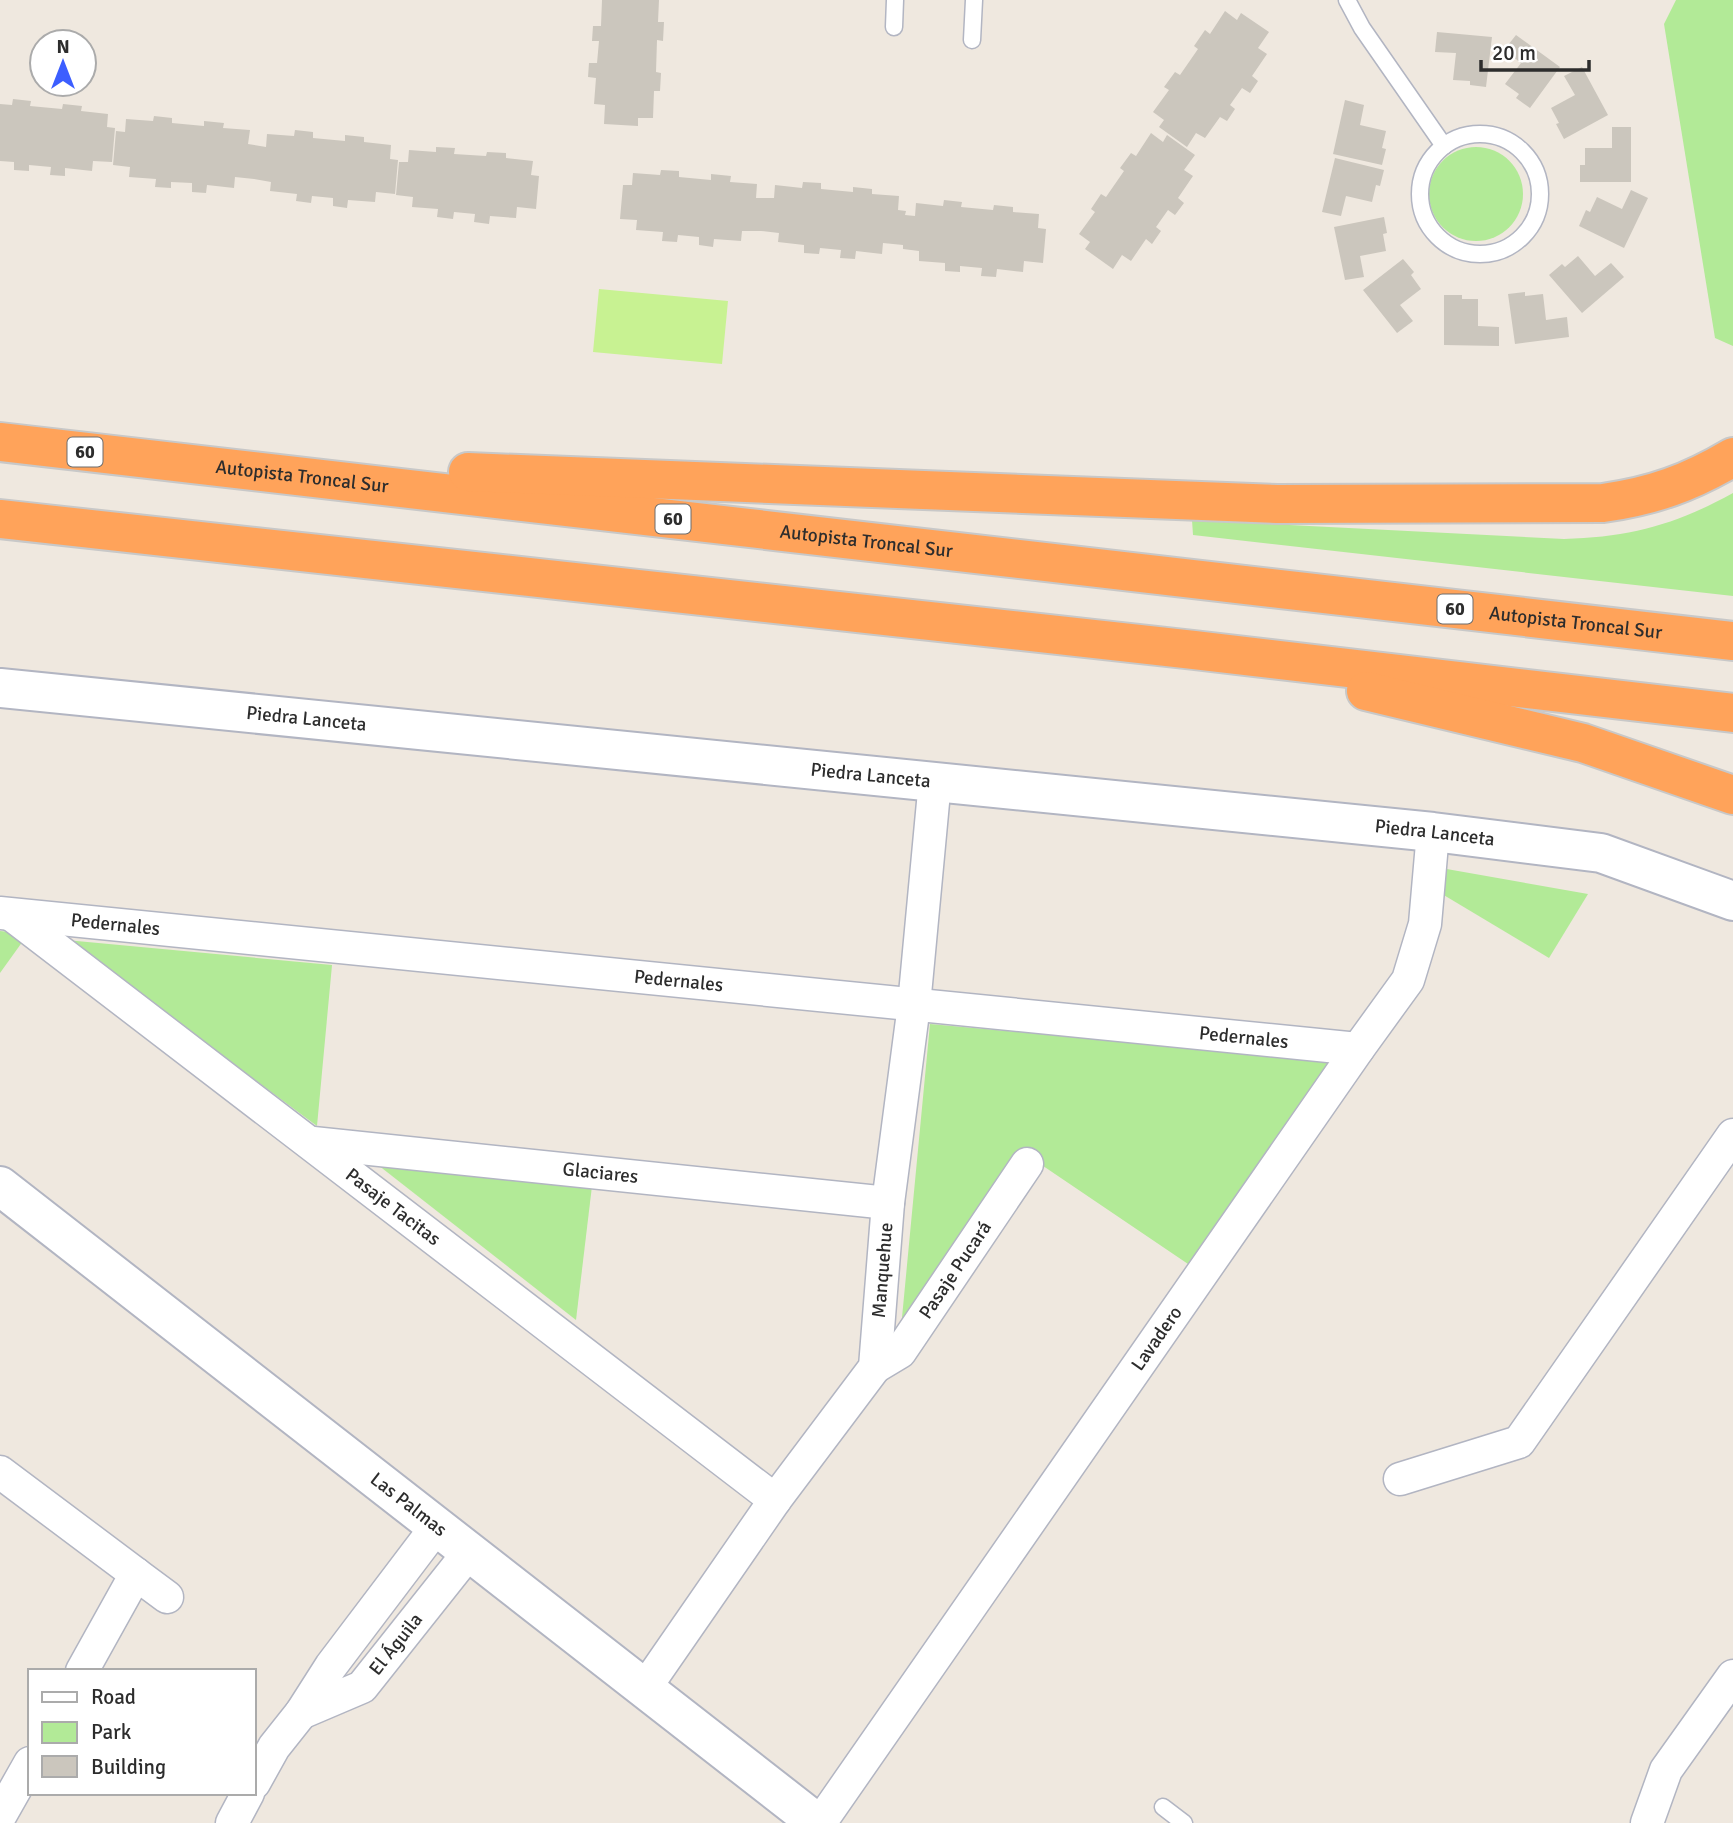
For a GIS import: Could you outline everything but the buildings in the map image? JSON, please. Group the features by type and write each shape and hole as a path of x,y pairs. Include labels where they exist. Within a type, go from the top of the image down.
{"highway":[{"name":"Autopista Troncal Sur","path":"0,442 1733,641"},
{"path":"169,461 1277,504 1603,503 1638,498 1672,488 1733,457"},
{"path":"0,519 1194,650 1733,713"},
{"path":"1194,650 1583,743 1733,795"}],"street":[{"name":"Piedra Lanceta","path":"0,688 1433,832 1601,853 1733,901"},
{"name":"Manquehue","path":"875,1367 888,1203 914,1005 935,780"},
{"name":"Lavadero","path":"819,1823 1409,979 1425,924 1433,832"},
{"name":"Pedernales","path":"6,914 1358,1049"},
{"name":"Pasaje Tacitas","path":"6,914 311,1143 775,1500"},
{"path":"1400,1479 1519,1442 1733,1135"},
{"name":"Glaciares","path":"311,1143 888,1203"},
{"name":"Pasaje Pucará","path":"875,1367 900,1352 1027,1164"},
{"name":"Las Palmas","path":"0,1186 819,1823"},
{"path":"645,1689 775,1500 875,1367"},
{"path":"0,1472 167,1597"},
{"name":"El Águila","path":"256,1779 274,1747 301,1713 331,1666 437,1525"},
{"name":"El Águila","path":"301,1713 362,1687 470,1551"},
{"path":"83,1669 136,1574"},
{"path":"1647,1823 1666,1770 1733,1676"},
{"path":"0,1816 28,1767"},
{"path":"232,1823 247,1795"}],"lane":[{"path":"894,27 895,0"},
{"path":"972,40 974,0"},
{"path":"1347,0 1362,28 1444,146"},
{"path":"1488,135 1508,141 1520,149 1533,165 1540,185 1541,199 1536,219 1523,236 1498,251 1477,254 1460,251 1441,240 1425,217 1420,197 1422,180 1430,161 1444,146 1467,136 1488,135"},
{"path":"1163,1807 1184,1823"}],"green space":[{"path":"1676,0 1733,0 1733,346 1715,338 1664,24"},
{"path":"1476,147 1494,151 1509,161 1519,176 1523,194 1519,212 1509,227 1494,237 1476,241 1458,237 1443,227 1433,212 1429,194 1433,176 1443,161 1458,151"},
{"path":"599,289 728,301 722,364 593,352"},
{"path":"1733,493 1733,596 1193,535 1192,520 1588,538 1652,527 1691,513"},
{"path":"1441,868 1588,894 1549,958 1437,891"},
{"path":"0,931 28,934 0,973"},
{"path":"66,940 332,965 317,1126"},
{"path":"930,1024 1330,1060 1191,1266 1021,1151 901,1328"},
{"path":"378,1165 592,1186 576,1320"}]}
